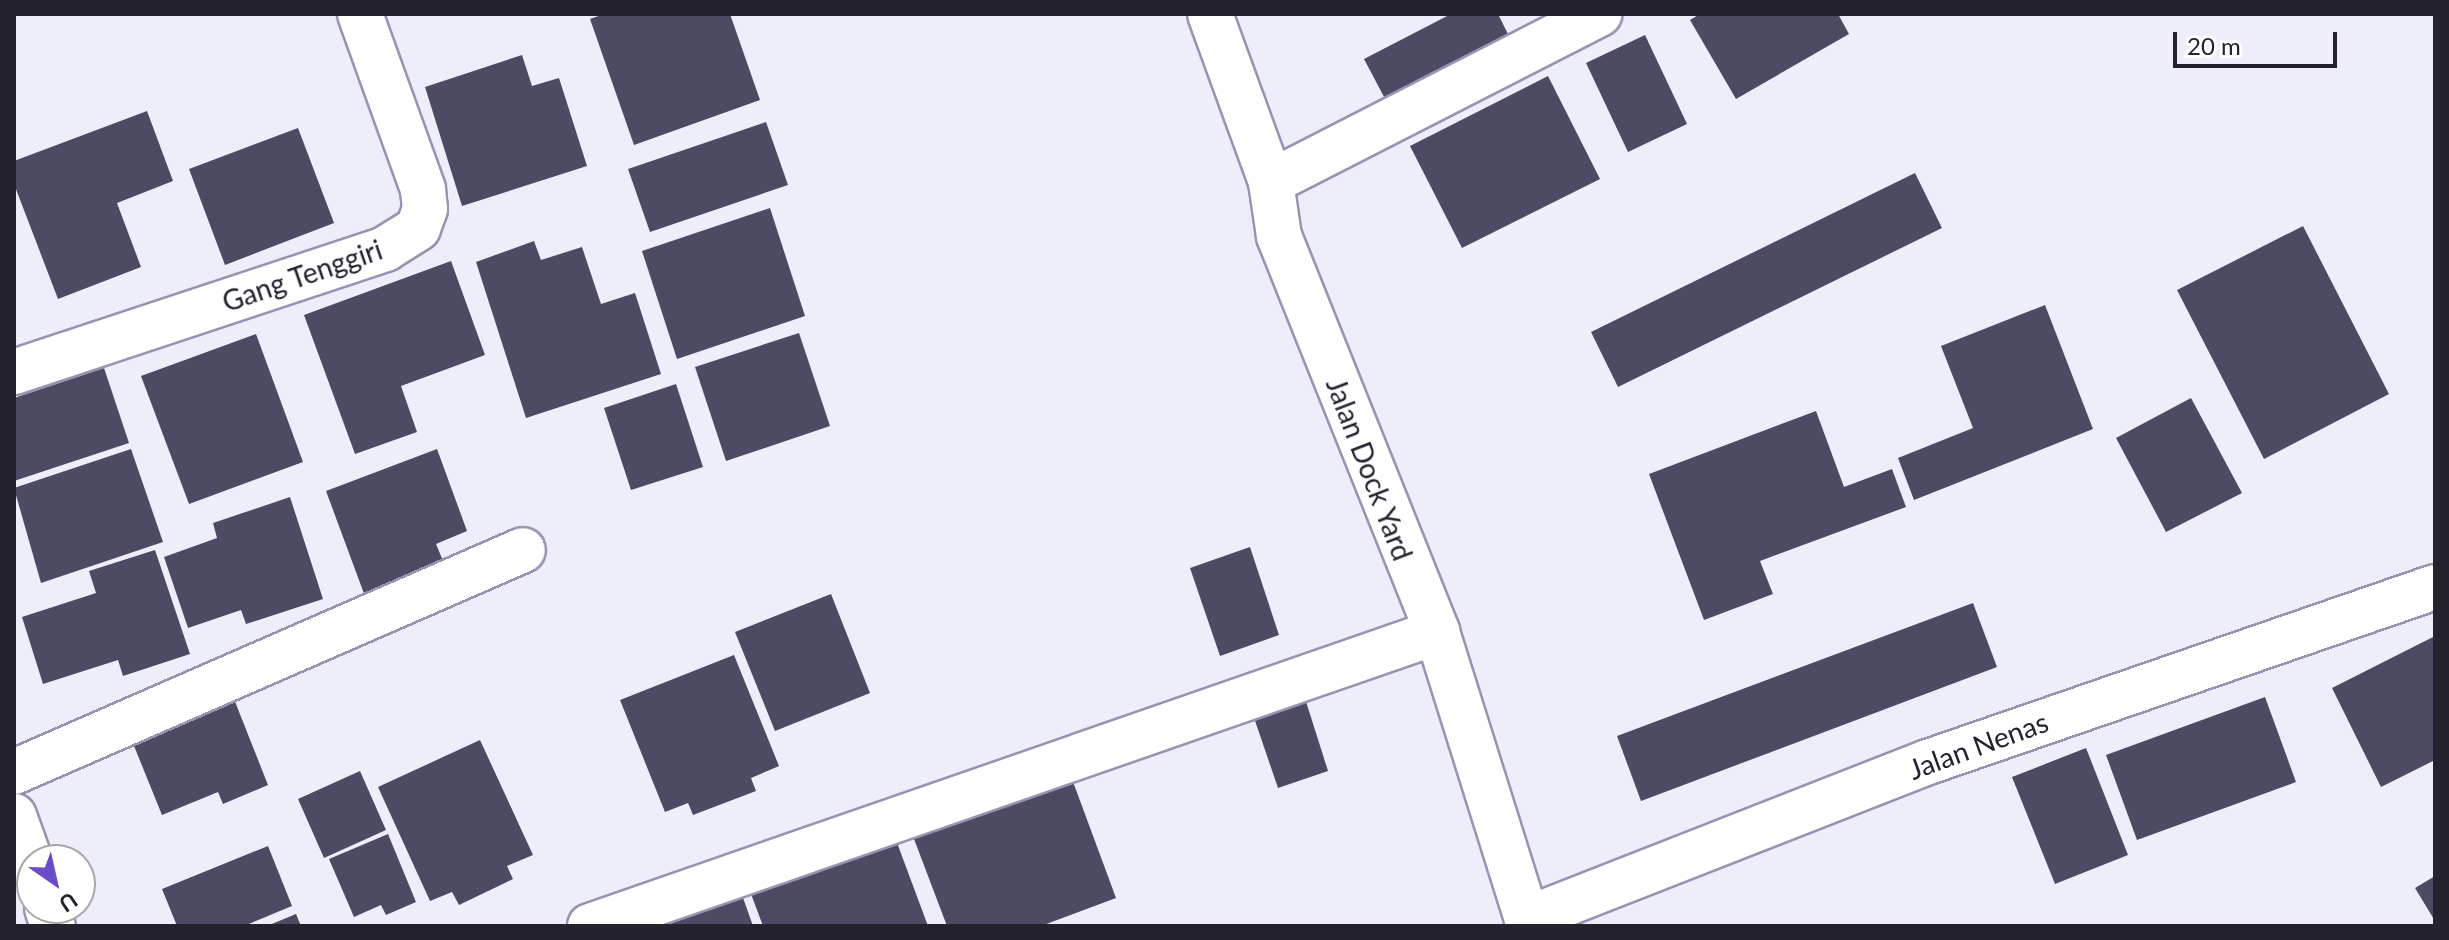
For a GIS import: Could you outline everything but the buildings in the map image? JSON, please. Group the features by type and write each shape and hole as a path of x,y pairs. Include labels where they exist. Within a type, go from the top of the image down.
{"street":[{"name":"Gang Tenggiri","path":"14,372 385,249 418,228 425,209 423,189 360,14"},
{"name":"Jalan Dock Yard","path":"1210,14 1271,182 1279,236 1437,632 1528,923"},
{"path":"1271,182 1600,14"},
{"path":"14,772 523,550"},
{"name":"Jalan Nenas","path":"1528,923 1928,762 2435,587"},
{"path":"590,926 1437,632"},
{"path":"14,816 24,844"}]}
